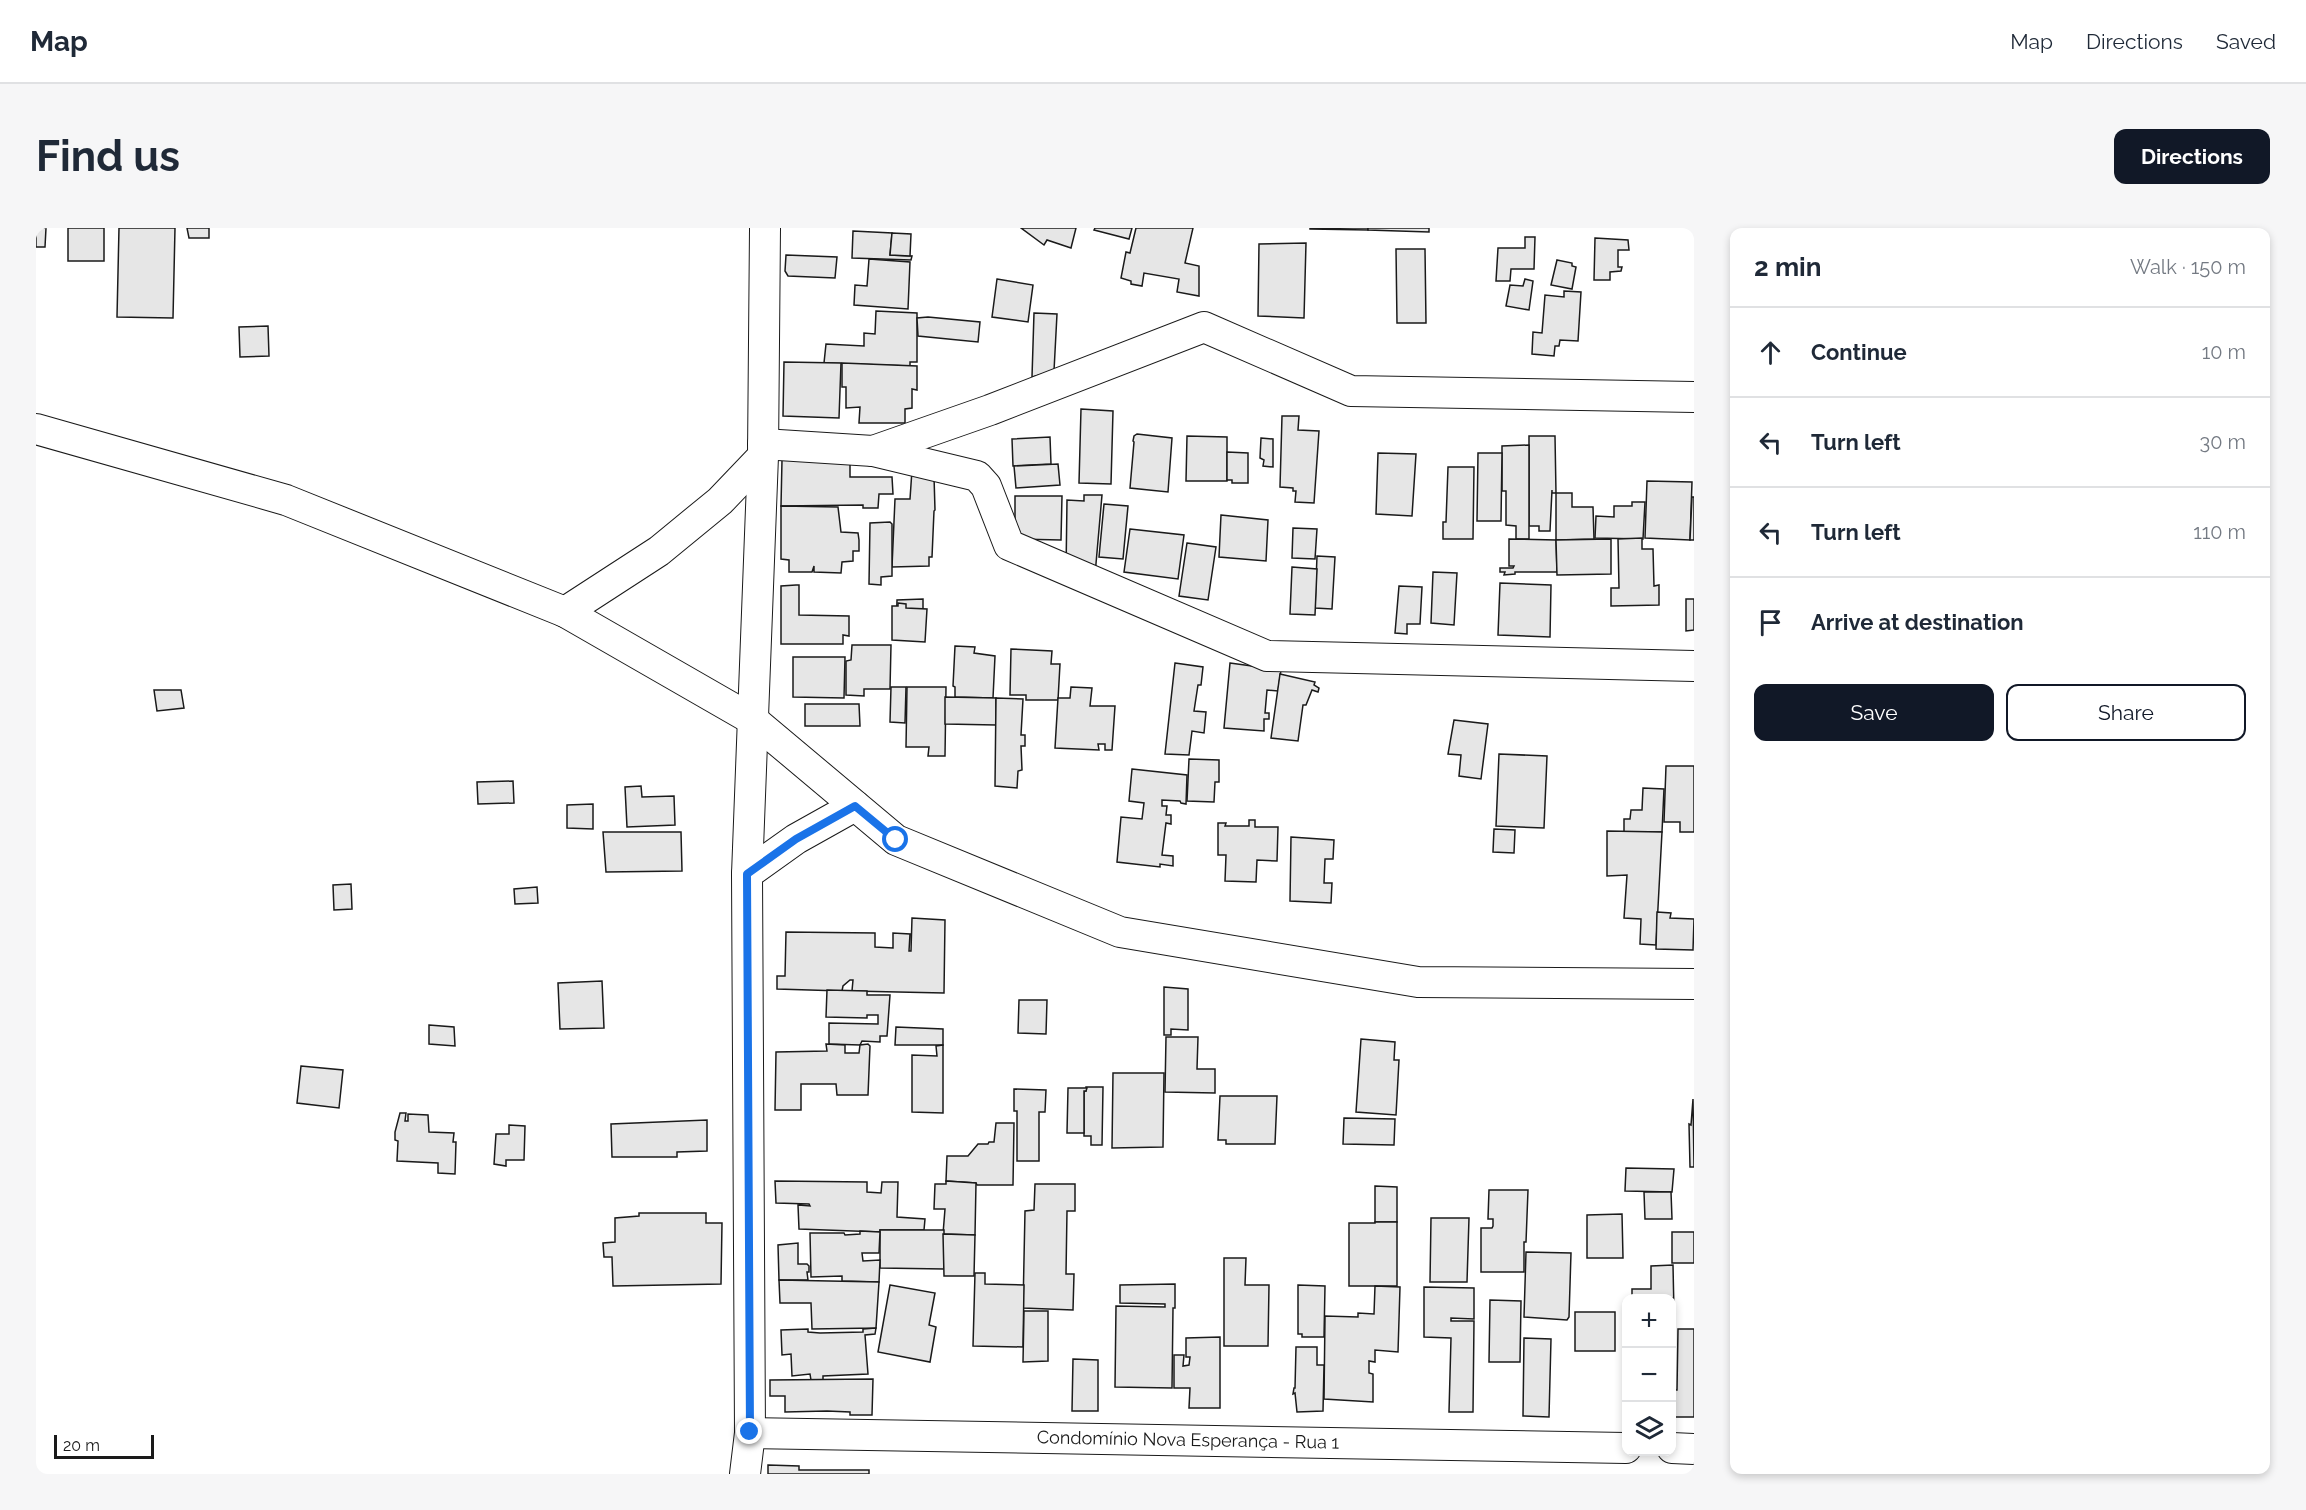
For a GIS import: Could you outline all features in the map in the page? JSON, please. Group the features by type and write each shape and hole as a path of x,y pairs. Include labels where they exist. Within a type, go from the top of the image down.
{"street":[{"path":"745,1474 750,1432 747,874 763,450 765,228"},
{"path":"873,451 990,410 1204,327 1351,391 1694,397"},
{"path":"36,429 286,500 565,612 753,720 896,840 1120,933 1418,982 1694,984"},
{"path":"763,450 873,451 976,476 986,486 1009,545 1267,656 1694,666"},
{"path":"565,612 659,551 720,501 763,450"},
{"path":"747,874 796,839 855,806"},
{"name":"Condomínio Nova Esperança - Rua 1","path":"750,1432 1622,1448"},
{"path":"1676,1449 1694,1449"}],"building":[{"path":"36,228 46,228 45,247 36,247"},
{"path":"68,228 104,228 104,261 68,261"},
{"path":"119,228 175,228 173,318 117,317"},
{"path":"187,228 209,228 209,238 189,238"},
{"path":"1021,228 1076,228 1071,248 1047,240 1044,245"},
{"path":"1095,228 1132,228 1129,239 1094,230"},
{"path":"1136,228 1193,228 1185,263 1199,266 1199,296 1177,292 1179,279 1144,273 1142,286 1131,284 1131,281 1121,278 1126,252 1130,253"},
{"path":"1368,228 1368,230 1310,229"},
{"path":"1368,228 1429,228 1429,232 1368,230"},
{"path":"853,231 892,233 890,255 912,256 911,260 852,258"},
{"path":"892,233 911,234 910,256 890,255"},
{"path":"1525,237 1535,237 1534,269 1511,269 1510,281 1496,281 1498,248 1525,248"},
{"path":"1595,238 1628,240 1629,250 1618,250 1618,267 1622,267 1621,271 1610,272 1610,280 1594,280"},
{"path":"1306,243 1304,318 1258,316 1259,244"},
{"path":"1396,249 1425,249 1426,323 1397,323"},
{"path":"786,255 837,257 835,278 788,276 785,271"},
{"path":"869,259 910,262 908,309 854,305 855,285 867,286"},
{"path":"1557,260 1572,263 1572,266 1576,267 1572,289 1551,285"},
{"path":"997,279 1033,285 1028,322 992,317"},
{"path":"1525,279 1533,281 1529,310 1506,306 1510,285 1523,286"},
{"path":"1564,291 1581,292 1578,341 1560,340 1559,346 1555,346 1554,356 1532,354 1533,332 1542,333 1545,295 1564,297"},
{"path":"876,311 917,313 917,362 910,362 910,366 824,363 826,344 864,346 864,333 875,334"},
{"path":"1034,313 1057,314 1054,371 1032,377"},
{"path":"917,318 980,322 978,342 918,336"},
{"path":"268,326 269,356 240,357 239,327"},
{"path":"784,362 841,363 839,418 783,416"},
{"path":"842,363 917,366 917,390 912,389 912,408 905,409 905,423 859,423 860,407 846,408 846,387 842,387"},
{"path":"1081,409 1113,411 1111,484 1079,483"},
{"path":"1282,416 1299,416 1298,430 1319,431 1314,503 1295,502 1296,491 1293,491 1293,488 1280,487"},
{"path":"1137,434 1172,438 1168,492 1130,488 1133,441"},
{"path":"1187,436 1227,437 1227,481 1186,481"},
{"path":"1529,436 1555,436 1556,493 1552,493 1552,490 1550,531 1539,531 1539,526 1529,526"},
{"path":"1050,437 1051,464 1013,466 1012,439"},
{"path":"1261,438 1273,439 1273,467 1263,466 1264,460 1260,458"},
{"path":"1529,445 1529,539 1516,539 1516,526 1506,525 1506,491 1502,491 1502,446"},
{"path":"1227,452 1248,453 1248,483 1232,483 1232,480 1227,480"},
{"path":"1378,453 1416,454 1412,516 1376,514"},
{"path":"1478,453 1502,453 1501,521 1477,521"},
{"path":"782,460 850,461 850,477 892,477 893,494 879,494 878,508 863,508 863,505 781,506"},
{"path":"1058,464 1060,485 1016,488 1014,466"},
{"path":"1448,467 1474,467 1473,539 1443,539 1443,522 1446,522"},
{"path":"912,470 934,476 935,510 932,557 929,557 929,566 892,567 895,499 910,499"},
{"path":"1647,481 1692,482 1690,540 1645,538"},
{"path":"1556,493 1572,493 1572,507 1593,507 1594,539 1556,540"},
{"path":"1084,495 1102,495 1095,575 1066,572 1067,500 1084,501"},
{"path":"1015,496 1062,496 1061,540 1015,539"},
{"path":"1692,497 1694,497 1694,540 1690,540"},
{"path":"1632,502 1645,502 1643,539 1595,538 1596,516 1614,517 1614,506 1632,506"},
{"path":"1104,504 1128,506 1123,559 1099,557"},
{"path":"781,506 838,507 841,532 858,533 859,551 853,551 853,561 842,562 841,573 814,572 814,566 812,572 789,572 789,560 781,559"},
{"path":"1221,515 1268,520 1266,561 1219,557"},
{"path":"890,522 892,524 892,576 881,577 881,585 869,584 870,523"},
{"path":"1293,528 1317,529 1315,559 1292,558"},
{"path":"1130,529 1184,535 1178,579 1124,572"},
{"path":"1642,538 1642,549 1653,549 1654,586 1659,585 1659,605 1611,606 1611,588 1619,588 1618,539"},
{"path":"1509,539 1556,540 1557,572 1515,572 1515,574 1504,575 1505,572 1500,572 1500,568 1513,568 1514,566 1509,566"},
{"path":"1611,539 1611,574 1557,575 1556,540"},
{"path":"1187,543 1216,547 1208,600 1179,596"},
{"path":"1317,556 1335,557 1332,609 1315,608"},
{"path":"1292,567 1317,569 1315,615 1290,614"},
{"path":"1433,572 1457,573 1454,625 1431,623"},
{"path":"1500,583 1551,585 1550,637 1498,635"},
{"path":"799,585 799,615 849,616 849,636 843,635 843,644 781,644 781,586"},
{"path":"1399,586 1422,587 1420,624 1407,624 1407,634 1395,633"},
{"path":"923,599 923,637 896,637 897,600"},
{"path":"1686,599 1694,599 1694,630 1686,631"},
{"path":"898,603 906,604 906,608 927,609 925,642 892,640 892,606 898,606"},
{"path":"852,645 891,645 890,689 864,689 864,696 846,695 846,661 851,660"},
{"path":"955,646 975,647 974,653 995,656 993,698 955,697 953,686"},
{"path":"1011,649 1052,651 1051,664 1060,664 1058,700 1026,700 1026,695 1010,695"},
{"path":"793,657 845,657 844,698 793,697"},
{"path":"1175,663 1203,667 1194,711 1206,712 1204,733 1192,731 1189,755 1165,754"},
{"path":"1230,663 1281,670 1278,691 1267,690 1265,713 1269,713 1269,719 1264,719 1264,731 1224,728"},
{"path":"1280,674 1315,682 1314,685 1319,688 1318,692 1312,690 1306,705 1303,705 1298,741 1271,738"},
{"path":"891,687 906,687 905,723 890,722"},
{"path":"907,687 946,687 945,756 928,756 929,747 906,747"},
{"path":"1071,687 1092,688 1090,706 1115,706 1112,750 1105,750 1105,744 1098,744 1099,750 1055,748 1058,698 1070,698"},
{"path":"154,690 181,690 184,708 157,711"},
{"path":"945,697 996,698 996,725 945,724"},
{"path":"996,698 1023,699 1021,735 1025,735 1025,746 1021,746 1022,770 1018,771 1017,788 995,786"},
{"path":"805,704 859,704 860,726 805,726"},
{"path":"1454,720 1488,724 1481,779 1459,776 1461,755 1448,754"},
{"path":"1499,754 1547,756 1544,828 1496,826"},
{"path":"1189,759 1219,760 1219,782 1215,782 1214,802 1187,801"},
{"path":"1666,766 1694,766 1694,832 1680,832 1680,822 1664,822"},
{"path":"1132,769 1187,775 1186,804 1180,801 1162,800 1162,806 1167,806 1166,815 1171,815 1171,824 1166,823 1162,855 1173,856 1173,866 1160,864 1160,867 1117,862 1121,817 1142,819 1144,803 1129,801"},
{"path":"513,781 514,803 478,804 477,782"},
{"path":"641,786 642,797 674,796 675,825 627,827 625,787"},
{"path":"1643,788 1664,789 1662,832 1624,832 1624,819 1630,819 1631,810 1642,810"},
{"path":"593,804 593,829 567,828 567,805"},
{"path":"1249,820 1255,820 1255,827 1278,827 1277,861 1257,860 1256,882 1225,881 1226,855 1218,855 1218,823 1226,823 1225,826 1249,826"},
{"path":"1494,829 1515,830 1514,853 1493,852"},
{"path":"1607,831 1662,832 1656,945 1640,944 1641,919 1624,918 1627,875 1607,876"},
{"path":"603,832 681,832 682,871 606,872"},
{"path":"1291,837 1334,840 1333,859 1325,859 1324,883 1332,883 1331,903 1290,901"},
{"path":"351,884 352,909 334,910 333,885"},
{"path":"537,887 538,903 515,904 514,889"},
{"path":"1657,912 1671,913 1670,918 1694,919 1693,950 1656,949"},
{"path":"912,918 945,920 944,993 852,991 853,980 843,986 842,991 777,989 777,976 785,976 786,932 875,933 875,947 893,948 893,933 910,934 909,951 911,951"},
{"path":"602,981 604,1028 560,1029 558,983"},
{"path":"1164,987 1188,989 1188,1030 1171,1029 1171,1035 1164,1035"},
{"path":"827,990 867,991 867,995 890,995 887,1036 880,1036 880,1042 862,1041 860,1045 829,1044 829,1023 878,1024 878,1015 867,1015 867,1018 826,1017"},
{"path":"1019,1000 1047,1000 1046,1034 1018,1033"},
{"path":"429,1025 454,1027 455,1046 429,1044"},
{"path":"896,1027 943,1029 943,1045 895,1045"},
{"path":"1166,1037 1198,1037 1197,1069 1215,1069 1215,1093 1165,1092"},
{"path":"1361,1039 1395,1042 1394,1060 1399,1060 1396,1115 1356,1112"},
{"path":"826,1044 845,1045 845,1053 859,1053 860,1045 870,1046 868,1095 837,1095 836,1084 801,1084 801,1110 775,1110 776,1052 827,1051"},
{"path":"943,1045 943,1113 912,1112 912,1055 937,1056 936,1046"},
{"path":"301,1066 343,1070 339,1108 297,1103"},
{"path":"1113,1073 1164,1073 1163,1147 1112,1148"},
{"path":"1086,1087 1103,1087 1102,1145 1091,1145 1091,1136 1084,1136 1084,1091"},
{"path":"1068,1088 1087,1088 1084,1091 1084,1133 1067,1133"},
{"path":"1014,1089 1046,1090 1045,1112 1039,1112 1039,1161 1017,1161 1017,1111 1014,1111"},
{"path":"1220,1096 1277,1096 1275,1144 1226,1144 1226,1140 1218,1140"},
{"path":"1693,1099 1694,1167 1690,1167 1689,1124 1691,1125"},
{"path":"400,1113 406,1113 405,1121 408,1121 408,1114 428,1115 429,1132 454,1133 455,1174 438,1173 438,1163 397,1161 398,1141 395,1140 395,1132"},
{"path":"1344,1118 1395,1119 1394,1145 1343,1144"},
{"path":"707,1120 707,1151 677,1152 677,1157 612,1157 611,1124"},
{"path":"996,1123 1014,1123 1013,1185 977,1185 976,1183 946,1181 947,1156 968,1156 978,1144 994,1142"},
{"path":"509,1125 525,1126 524,1160 506,1160 506,1166 494,1164 496,1134 509,1134"},
{"path":"1626,1168 1674,1169 1672,1192 1625,1191"},
{"path":"775,1181 867,1182 867,1192 881,1193 882,1182 898,1182 897,1217 925,1219 924,1230 880,1230 880,1232 799,1229 798,1205 810,1206 809,1204 776,1203"},
{"path":"946,1181 976,1183 975,1235 943,1234 945,1209 934,1209 935,1184 946,1184"},
{"path":"1035,1184 1075,1184 1075,1211 1067,1211 1066,1274 1074,1274 1073,1310 1023,1308 1025,1211 1034,1210"},
{"path":"1375,1186 1397,1187 1397,1222 1375,1222"},
{"path":"1489,1190 1528,1190 1524,1272 1481,1272 1481,1228 1492,1228 1493,1226 1493,1219 1488,1219"},
{"path":"1644,1192 1671,1192 1672,1219 1645,1219"},
{"path":"639,1213 706,1213 706,1223 722,1223 721,1284 613,1286 612,1257 604,1257 603,1243 615,1242 615,1218 639,1216"},
{"path":"1622,1214 1623,1258 1587,1258 1587,1215"},
{"path":"1431,1218 1469,1218 1467,1282 1430,1282"},
{"path":"1397,1222 1397,1286 1349,1286 1349,1223"},
{"path":"880,1230 944,1230 944,1269 880,1268"},
{"path":"860,1231 880,1232 879,1253 862,1253 863,1261 880,1260 879,1282 842,1281 842,1276 811,1277 810,1233 844,1233 845,1235 860,1234"},
{"path":"1672,1232 1694,1232 1694,1263 1672,1263"},
{"path":"943,1234 975,1235 974,1276 944,1276"},
{"path":"798,1243 798,1264 809,1266 808,1280 779,1280 778,1245"},
{"path":"1526,1252 1571,1253 1569,1317 1567,1320 1524,1317"},
{"path":"1224,1258 1246,1258 1245,1285 1269,1285 1268,1346 1224,1346"},
{"path":"1673,1265 1674,1294 1632,1294 1632,1289 1651,1289 1651,1266"},
{"path":"975,1273 985,1273 985,1284 1024,1285 1023,1347 973,1346"},
{"path":"779,1280 879,1282 876,1328 812,1329 811,1303 780,1303"},
{"path":"1175,1284 1172,1388 1115,1387 1116,1306 1165,1307 1165,1304 1120,1303 1120,1285"},
{"path":"890,1285 935,1293 929,1325 936,1327 930,1362 878,1352"},
{"path":"1298,1285 1325,1286 1324,1337 1302,1337 1302,1334 1298,1334"},
{"path":"1375,1286 1400,1287 1398,1352 1375,1350 1375,1362 1369,1361 1369,1373 1373,1374 1373,1402 1324,1399 1325,1316 1358,1317 1358,1313 1374,1314"},
{"path":"1424,1287 1474,1288 1474,1319 1451,1318 1451,1321 1474,1321 1473,1412 1449,1412 1451,1338 1424,1337"},
{"path":"1490,1300 1521,1301 1520,1362 1489,1362"},
{"path":"1024,1311 1048,1311 1048,1361 1023,1362"},
{"path":"1575,1312 1615,1312 1615,1351 1575,1351"},
{"path":"876,1328 875,1334 865,1335 868,1374 823,1376 823,1380 811,1380 810,1374 792,1376 791,1354 782,1355 781,1330 808,1329 808,1332 820,1333 863,1332 863,1329"},
{"path":"1678,1329 1694,1329 1694,1417 1676,1417"},
{"path":"1220,1337 1220,1408 1189,1408 1190,1388 1174,1388 1174,1355 1184,1355 1183,1366 1189,1365 1190,1357 1186,1357 1186,1338"},
{"path":"1524,1338 1551,1339 1549,1417 1523,1416"},
{"path":"1296,1347 1317,1347 1317,1365 1324,1365 1323,1411 1297,1412 1295,1393 1293,1394"},
{"path":"1073,1359 1098,1360 1098,1411 1072,1411"},
{"path":"873,1379 872,1415 850,1415 850,1412 827,1411 785,1412 785,1396 770,1396 770,1380"},
{"path":"768,1465 799,1466 799,1470 869,1470 869,1474 768,1474"}],"route":[{"path":"750,1432 747,874 796,839 855,806 896,840"}]}
